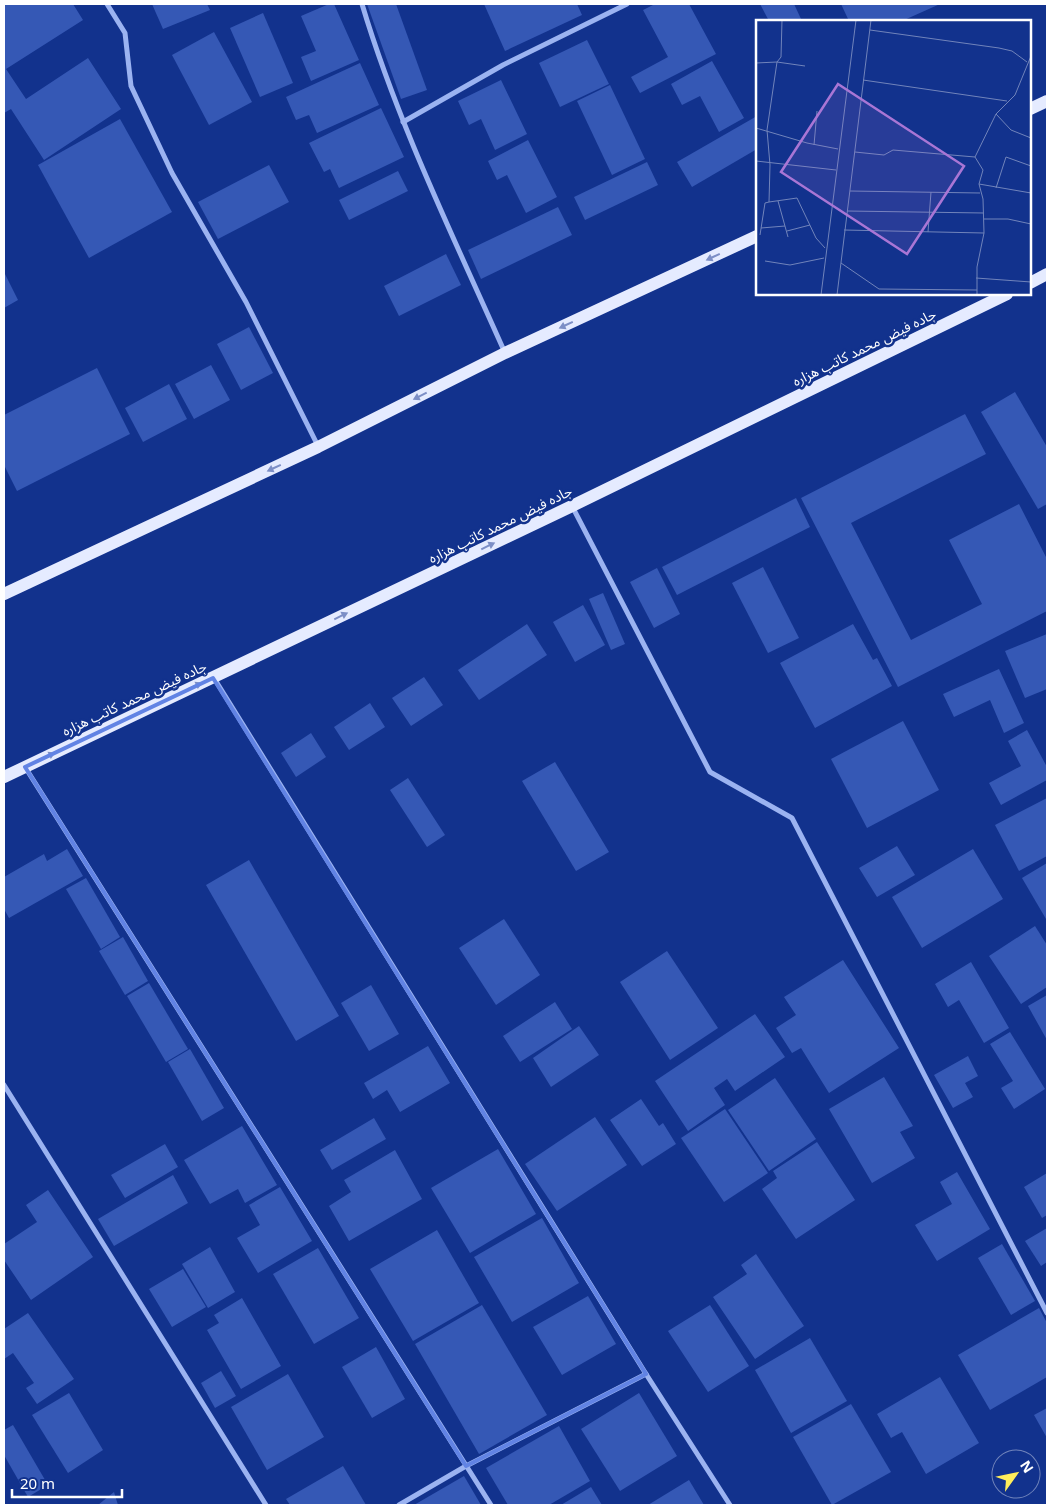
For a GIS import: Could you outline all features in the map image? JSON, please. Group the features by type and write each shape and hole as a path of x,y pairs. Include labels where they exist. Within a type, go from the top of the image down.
{"main road":[{"path":"1031,109 1047,101"},
{"path":"4,594 318,447 505,353 756,236"},
{"path":"1031,282 1047,274"},
{"name":"جاده فیض محمد کاتب هزاره","path":"4,777 572,506 1005,295"}],"street":[{"path":"107,4 124,33 131,86 172,173 246,302 318,447"},
{"path":"362,4 378,56 404,122 505,353"},
{"path":"404,122 503,65 627,4"},
{"path":"572,506 710,772 792,818 1047,1313"},
{"path":"213,678 646,1374 730,1505"},
{"path":"25,767 491,1505"},
{"path":"4,1085 266,1505"},
{"path":"399,1505 466,1466 646,1374"}],"highlighted area":[{"path":"213,678 646,1374 466,1466 25,767"}],"building":[{"path":"4,4 73,4 83,20 6,69 26,99 88,58 121,109 44,160 11,109 4,113"},
{"path":"152,4 207,4 210,10 163,29"},
{"path":"329,4 334,4 359,60 311,81 301,57 316,51 301,16"},
{"path":"367,4 396,4 427,90 401,99"},
{"path":"484,4 577,4 582,15 505,51"},
{"path":"655,4 689,4 716,54 640,93 631,77 668,57 643,10"},
{"path":"760,4 794,4 802,20 768,20"},
{"path":"841,4 940,4 904,20 849,20"},
{"path":"263,13 293,83 260,97 230,28"},
{"path":"214,32 252,102 209,125 172,55"},
{"path":"587,40 609,84 560,107 539,63"},
{"path":"712,61 744,118 719,132 700,96 682,105 671,84"},
{"path":"360,63 379,105 317,133 309,115 296,120 286,97"},
{"path":"501,80 527,134 495,150 481,119 469,125 458,101"},
{"path":"610,85 645,159 612,175 577,101"},
{"path":"381,108 404,157 339,188 330,169 324,172 309,143"},
{"path":"756,117 756,150 692,187 677,162"},
{"path":"120,119 172,212 89,258 38,165"},
{"path":"528,140 557,197 526,213 507,175 497,180 488,161"},
{"path":"647,162 658,185 585,220 574,197"},
{"path":"269,165 289,202 218,239 198,202"},
{"path":"398,171 408,191 349,220 339,200"},
{"path":"558,207 572,235 481,279 468,250"},
{"path":"446,254 461,285 399,316 384,286"},
{"path":"4,272 18,300 4,308"},
{"path":"249,327 273,373 241,390 217,344"},
{"path":"211,365 230,400 194,419 175,384"},
{"path":"97,368 130,434 17,491 4,465 4,415"},
{"path":"169,384 187,419 143,442 125,408"},
{"path":"1015,392 1047,447 1047,504 1038,509 981,412"},
{"path":"965,414 986,454 851,523 911,640 982,604 949,540 1019,504 1047,559 1047,611 898,687 801,498"},
{"path":"796,498 810,527 677,595 662,567"},
{"path":"763,567 799,638 768,653 732,583"},
{"path":"657,568 680,614 654,628 630,582"},
{"path":"603,593 625,644 611,650 589,599"},
{"path":"583,605 605,645 575,662 553,622"},
{"path":"527,624 547,655 479,700 458,670"},
{"path":"853,624 873,660 877,658 892,686 815,728 780,663"},
{"path":"1047,634 1047,689 1025,698 1005,651"},
{"path":"999,669 1024,723 1004,733 990,700 954,717 943,694"},
{"path":"424,677 443,705 411,726 392,698"},
{"path":"370,703 385,727 349,750 334,727"},
{"path":"903,721 939,790 867,828 831,759"},
{"path":"1027,730 1047,767 1047,780 1001,805 989,783 1021,766 1008,741"},
{"path":"311,733 326,757 296,777 281,753"},
{"path":"555,762 609,852 576,871 522,781"},
{"path":"408,778 445,835 427,847 390,790"},
{"path":"1047,798 1047,856 1019,871 995,825"},
{"path":"897,846 915,875 877,897 859,868"},
{"path":"67,849 83,876 9,918 4,909 4,877 44,854 47,861"},
{"path":"973,849 1003,899 922,948 892,897"},
{"path":"249,860 339,1016 296,1041 206,885"},
{"path":"1047,863 1047,918 1046,919 1022,878"},
{"path":"86,878 120,937 101,949 66,889"},
{"path":"504,919 540,975 496,1005 459,948"},
{"path":"1035,926 1047,945 1047,987 1021,1004 989,956"},
{"path":"123,937 148,981 125,995 99,951"},
{"path":"667,951 718,1028 670,1060 620,982"},
{"path":"843,960 899,1048 829,1093 801,1048 792,1053 776,1028 796,1015 784,997"},
{"path":"971,962 1009,1028 984,1043 959,1000 948,1007 935,984"},
{"path":"149,983 188,1049 166,1062 127,996"},
{"path":"371,985 399,1034 369,1051 341,1003"},
{"path":"1047,995 1047,1040 1028,1006"},
{"path":"555,1002 572,1029 520,1062 503,1036"},
{"path":"755,1014 785,1057 735,1091 727,1079 714,1088 725,1105 688,1131 655,1081"},
{"path":"579,1026 599,1055 551,1087 533,1058"},
{"path":"1010,1032 1045,1089 1014,1109 1001,1088 1013,1081 990,1044"},
{"path":"428,1046 450,1083 400,1112 387,1090 373,1099 364,1083"},
{"path":"190,1049 224,1108 202,1121 168,1062"},
{"path":"968,1056 978,1076 965,1083 973,1097 953,1108 934,1075"},
{"path":"884,1077 913,1126 900,1132 915,1158 872,1183 829,1109"},
{"path":"775,1078 816,1139 769,1171 728,1110"},
{"path":"641,1099 659,1126 663,1123 676,1144 642,1166 610,1120"},
{"path":"725,1109 768,1173 724,1202 681,1138"},
{"path":"595,1117 627,1165 557,1211 525,1164"},
{"path":"374,1118 386,1139 332,1170 320,1150"},
{"path":"242,1126 277,1185 245,1203 238,1189 210,1204 184,1160"},
{"path":"817,1142 855,1200 796,1239 762,1189 777,1178 773,1171"},
{"path":"165,1144 178,1167 125,1198 111,1175"},
{"path":"498,1149 536,1214 470,1253 431,1188"},
{"path":"395,1150 422,1199 349,1241 329,1206 351,1192 344,1180"},
{"path":"957,1172 990,1229 937,1261 915,1225 952,1204 940,1182"},
{"path":"1047,1173 1047,1215 1042,1218 1024,1187"},
{"path":"173,1175 188,1203 114,1246 98,1219"},
{"path":"280,1187 312,1241 258,1273 237,1238 260,1225 249,1205"},
{"path":"48,1190 93,1257 31,1300 4,1260 4,1244 37,1222 26,1205"},
{"path":"542,1218 579,1283 512,1322 474,1257"},
{"path":"1047,1228 1047,1262 1041,1266 1025,1241"},
{"path":"437,1230 479,1303 413,1341 370,1269"},
{"path":"1002,1244 1035,1301 1011,1315 978,1258"},
{"path":"210,1247 235,1292 208,1308 182,1264"},
{"path":"318,1248 359,1318 314,1344 273,1274"},
{"path":"756,1254 804,1326 755,1359 713,1297 747,1274 741,1265"},
{"path":"183,1269 206,1307 172,1327 149,1289"},
{"path":"588,1296 616,1344 562,1375 533,1327"},
{"path":"242,1298 281,1366 241,1389 207,1330 219,1323 214,1315"},
{"path":"482,1305 547,1415 479,1454 415,1344"},
{"path":"710,1305 749,1366 708,1392 668,1331"},
{"path":"1039,1308 1047,1323 1047,1377 990,1410 958,1355"},
{"path":"28,1313 74,1379 37,1404 26,1388 34,1383 13,1353 4,1359 4,1329"},
{"path":"810,1338 847,1401 791,1433 755,1370"},
{"path":"376,1347 405,1399 372,1418 342,1367"},
{"path":"221,1371 236,1396 215,1408 201,1383"},
{"path":"288,1374 324,1437 267,1470 231,1407"},
{"path":"940,1377 979,1443 926,1474 902,1432 891,1438 877,1414"},
{"path":"69,1393 103,1450 68,1473 32,1415"},
{"path":"639,1393 677,1456 620,1491 581,1429"},
{"path":"851,1404 891,1472 832,1505 793,1437"},
{"path":"1047,1408 1047,1438 1034,1415"},
{"path":"13,1425 48,1485 28,1497 4,1455 4,1430"},
{"path":"559,1426 590,1481 549,1505 508,1505 486,1468"},
{"path":"343,1466 366,1505 290,1505 286,1499"},
{"path":"464,1476 481,1505 414,1505"},
{"path":"689,1480 704,1505 648,1505"},
{"path":"591,1487 602,1505 561,1505"},
{"path":"114,1492 118,1505 98,1505"}]}
